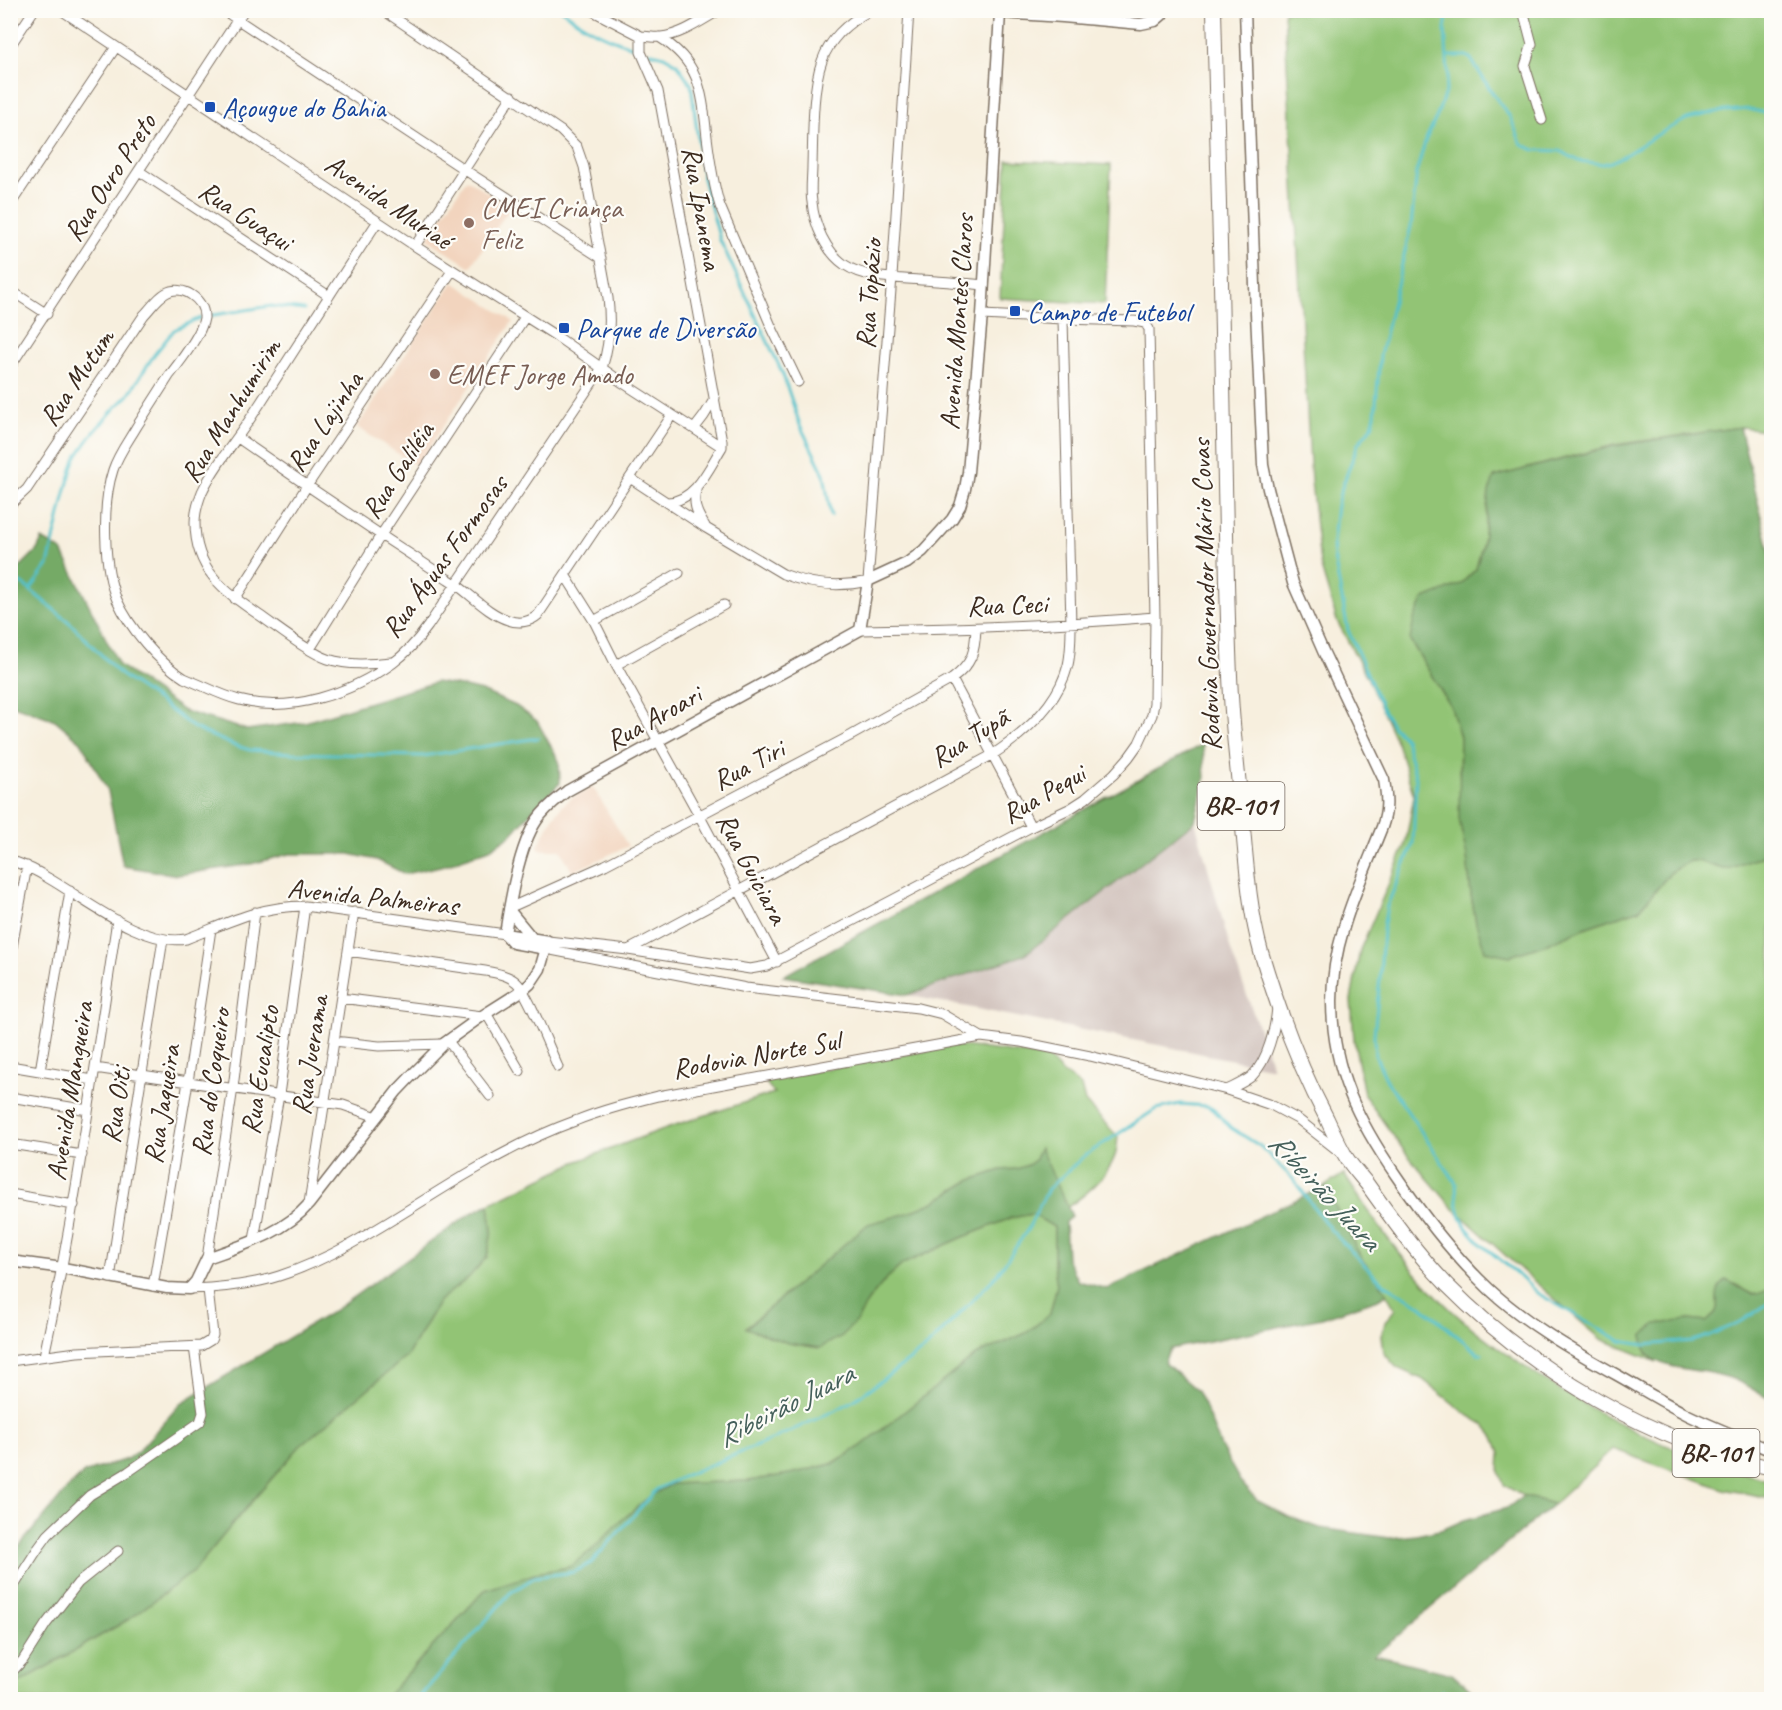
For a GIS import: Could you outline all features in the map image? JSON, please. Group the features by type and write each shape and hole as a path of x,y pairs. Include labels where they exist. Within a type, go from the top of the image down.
{"main road":[{"name":"Rodovia Governador Mário Covas","path":"1214,10 1231,700 1252,911 1261,950 1278,1004 1313,1094 1347,1158 1392,1220 1445,1283 1471,1308 1547,1369 1590,1395 1663,1433 1703,1449 1772,1468"}],"street":[{"path":"10,46 34,10"},
{"name":"Avenida Muriaé","path":"61,10 452,271 722,447"},
{"path":"223,10 601,258"},
{"name":"Rua Ouro Preto","path":"10,367 244,10"},
{"path":"383,10 561,130 577,147 584,167 610,317 608,350 602,368"},
{"path":"591,10 641,36 659,37 682,31 720,10"},
{"path":"871,10 856,18 841,31 822,61 818,78 811,201 820,231 832,254 845,265 858,271 892,277 984,285"},
{"name":"Rua Topázio","path":"868,581 892,277 909,10"},
{"path":"962,10 1063,16 1141,24 1155,21 1164,10"},
{"path":"1245,10 1263,465 1293,583 1384,780 1388,799 1387,813 1347,915 1334,973 1333,1023 1347,1087 1373,1143 1429,1224 1506,1303 1532,1324 1579,1354 1688,1415 1772,1451"},
{"path":"1523,10 1533,44 1525,66 1526,73 1542,120"},
{"name":"Avenida Montes Claros","path":"630,478 706,528 797,580 836,585 868,581 907,562 923,551 941,533 960,506 968,472 982,315 1000,13"},
{"name":"Rua Ipanema","path":"641,36 641,52 658,90 665,122 722,447"},
{"path":"659,37 682,56 697,78 703,99 714,186 720,206 771,326 798,382"},
{"path":"10,205 116,47"},
{"path":"415,246 512,96"},
{"name":"Rua Guaçui","path":"139,171 329,296"},
{"name":"Rua Manhumirim","path":"378,221 205,487 195,520 202,561 217,582 235,599 328,659 365,664 394,662"},
{"name":"Rua Lajinha","path":"235,599 307,486 452,271"},
{"path":"10,290 46,314"},
{"name":"Rua Mutum","path":"10,506 27,489 144,315 168,291 178,290 188,293"},
{"name":"Rua Águas Formosas","path":"188,293 197,299 204,318 190,347 161,388 113,469 108,491 105,529 108,562 116,598 134,629 162,660 183,677 239,700 267,704 298,703 323,697 346,689 394,662 413,645 602,368"},
{"path":"982,315 1063,320"},
{"name":"Rua Galiléia","path":"310,649 381,535 525,317"},
{"name":"Rua Pequi","path":"547,945 628,950 750,969 767,966 1071,807 1100,787 1129,757 1147,728 1154,703 1155,617 1149,329 1145,323 1134,321 1063,320"},
{"name":"Rua Tupã","path":"628,950 992,755 1027,729 1056,693 1067,667 1071,624 1063,320"},
{"path":"694,429 715,398"},
{"path":"238,438 455,583 490,610 509,621 526,622 538,615 672,415"},
{"path":"706,528 694,507 695,495 722,447"},
{"path":"667,502 679,501 698,486"},
{"path":"594,621 679,573"},
{"name":"Rua Guiciara","path":"565,575 594,621 615,665 699,815 777,962"},
{"path":"860,630 868,581"},
{"path":"615,665 724,605"},
{"name":"Rua Ceci","path":"860,630 1071,624 1155,617"},
{"name":"Rua Tiri","path":"509,909 605,865 852,735 952,679 963,670 971,658 976,644 976,628"},
{"name":"Rua Aroari","path":"505,934 509,909 528,836 553,801 567,791 860,630"},
{"path":"952,679 1031,826"},
{"name":"Avenida Palmeiras","path":"10,860 27,866 117,920 163,939 186,939 255,912 281,907 305,906 505,934"},
{"path":"10,958 12,936 27,866"},
{"path":"10,890 21,892"},
{"path":"40,1071 69,891"},
{"name":"Rua Eucalipto","path":"254,1240 279,1095 305,906"},
{"path":"509,909 532,938"},
{"name":"Rua do Coqueiro","path":"207,1258 233,1088 255,912"},
{"name":"Rua Juerama","path":"309,1204 354,912"},
{"name":"Avenida Mangueira","path":"44,1356 74,1205 117,920"},
{"name":"Rua Jaqueira","path":"153,1286 188,1083 211,929"},
{"path":"505,934 532,938 547,945"},
{"path":"505,934 513,943 547,945 746,988 918,1008 942,1014 981,1037"},
{"name":"Rua Oiti","path":"110,1278 163,939"},
{"path":"189,1289 196,1281 207,1258 254,1240 290,1222 309,1204 397,1091 446,1043 523,990 535,977 547,945"},
{"path":"348,951 506,976 518,983 523,990 558,1067"},
{"path":"341,998 484,1015"},
{"path":"1227,1090 1256,1071 1272,1038 1278,1004"},
{"path":"484,1015 520,1071"},
{"name":"Rodovia Norte Sul","path":"13,1261 174,1289 208,1288 253,1282 280,1275 322,1258 396,1217 473,1170 542,1134 575,1120 658,1096 981,1037 1021,1042 1090,1056 1227,1090 1271,1105 1299,1120 1347,1158"},
{"path":"334,1041 379,1046 446,1043"},
{"path":"446,1043 490,1096"},
{"path":"10,1066 93,1080"},
{"path":"95,1068 325,1101 352,1107 377,1117"},
{"path":"10,1097 88,1110"},
{"path":"10,1144 82,1155"},
{"path":"10,1194 74,1205"},
{"path":"10,1288 13,1261"},
{"path":"10,1361 44,1356 195,1347 207,1344 213,1335 208,1288"},
{"path":"10,1592 48,1535 90,1495 128,1472 200,1422 203,1413 195,1347"},
{"path":"10,1674 23,1660 46,1624 78,1583 118,1551"}],"shaded area":[{"name":"CMEI Criança Feliz","path":"467,179 510,208 470,267 427,239"},
{"name":"EMEF Jorge Amado","path":"453,282 513,321 417,466 357,427"},
{"path":"593,787 628,846 572,872 561,850 539,850 538,846 563,805"},
{"path":"1195,821 1231,951 1273,1068 907,995 1025,955"}],"green space":[{"path":"1284,11 1771,11 1771,431 1741,427 1614,445 1495,477 1489,492 1483,542 1476,569 1461,584 1444,592 1410,640 1451,707 1460,737 1459,771 1471,895 1476,923 1510,956 1640,909 1670,873 1689,861 1698,861 1723,869 1771,853 1771,1287 1757,1294 1749,1293 1736,1284 1719,1289 1714,1315 1706,1322 1689,1320 1647,1354 1657,1362 1601,1339 1452,1207 1405,1152 1364,1095 1354,1040 1351,1000 1360,950 1405,846 1414,796 1397,743 1367,677 1337,621 1320,564 1311,481"},
{"path":"1007,160 1111,165 1105,304 1000,298"},
{"path":"1740,427 1771,557 1771,853 1723,869 1698,861 1689,861 1670,873 1640,909 1510,956 1485,951 1476,923 1459,819 1460,737 1451,707 1410,640 1414,619 1424,599 1461,584 1476,569 1483,542 1489,492 1494,477 1614,446"},
{"path":"42,539 62,551 119,665 184,711 247,730 305,722 436,682 461,686 482,691 516,706 537,721 559,761 560,783 511,835 490,849 445,865 405,874 377,860 349,854 289,854 251,864 178,875 123,866 108,791 81,742 55,720 11,704 11,576 37,550"},
{"path":"1203,744 1205,780 1195,821 1024,955 907,995 783,976"},
{"path":"956,1045 1047,1057 1081,1086 1085,1102 1118,1137 1116,1154 1107,1171 1089,1191 1068,1207 1040,1149 1034,1161 1028,1165 1017,1169 1001,1170 969,1181 934,1202 908,1213 788,1293 746,1327 788,1343 820,1348 858,1319 868,1301 885,1280 903,1264 1011,1218 1032,1214 1054,1227 1054,1266 1057,1285 1050,1314 1026,1333 976,1355 860,1447 831,1464 749,1481 672,1484 650,1496 616,1525 591,1551 569,1567 541,1572 485,1590 384,1699 11,1700 10,1687 129,1619 194,1571 300,1446 407,1356 439,1301 468,1278 487,1257 492,1231 489,1204 573,1163 666,1128 774,1093 764,1080"},
{"path":"1040,1148 1072,1216 1065,1222 1067,1259 1078,1281 1107,1289 1325,1186 1363,1261 1387,1294 1322,1318 1170,1349 1164,1362 1197,1391 1221,1447 1240,1481 1258,1501 1287,1516 1320,1528 1390,1538 1444,1529 1464,1520 1507,1508 1523,1496 1554,1504 1375,1655 1452,1674 1479,1699 384,1699 485,1590 541,1572 569,1567 591,1551 616,1525 650,1496 672,1484 749,1481 832,1464 860,1447 976,1355 1026,1333 1050,1314 1057,1285 1054,1266 1054,1227 1032,1214 1011,1218 903,1264 885,1280 868,1301 858,1319 842,1336 820,1348 788,1343 746,1328 868,1224 908,1213 934,1202 969,1181 1001,1170 1017,1169 1028,1165 1034,1161"},
{"path":"1344,1174 1377,1224 1414,1271 1447,1306 1482,1335 1527,1369 1560,1390 1627,1427 1698,1458 1771,1481 1771,1498 1723,1489 1613,1449 1554,1504 1523,1496 1504,1485 1499,1472 1500,1453 1494,1437 1483,1424 1469,1416 1422,1379 1397,1368 1384,1353 1382,1335 1385,1322 1395,1309 1379,1281 1363,1261 1325,1186"},
{"path":"489,1204 492,1231 487,1257 468,1278 439,1301 407,1356 300,1446 194,1571 129,1619 11,1687 10,1557 68,1488 84,1473 127,1459 140,1449 181,1403 335,1310 470,1214"},
{"path":"1726,1280 1753,1294 1764,1292 1771,1287 1771,1400 1730,1378 1661,1363 1653,1359 1644,1345 1643,1335 1656,1324 1689,1320 1706,1322 1717,1308 1717,1293"}],"waterway":[{"path":"562,10 596,32 634,47"},
{"path":"1448,10 1445,29 1448,74 1446,89 1426,139 1417,170 1411,226 1380,356 1375,415 1372,426 1358,444 1340,493 1333,542 1348,630 1383,710 1392,725 1405,739 1416,778 1413,844 1387,906 1383,929 1374,1035 1375,1055 1387,1081 1456,1183 1457,1202 1466,1227 1482,1245 1537,1293 1621,1341 1644,1345 1692,1341 1708,1336 1742,1321 1772,1301"},
{"path":"649,52 664,56 677,64 691,84 703,178 720,240 782,372 800,425 824,474 831,516"},
{"path":"1448,56 1467,56 1471,59 1510,117 1521,143 1535,150 1560,151 1579,161 1603,164 1611,162 1687,119 1716,112 1749,109 1772,115"},
{"path":"207,316 271,306 304,310"},
{"path":"30,590 48,565 75,459 94,432 128,396 154,355 174,330 200,318"},
{"path":"10,578 24,585 70,623 121,675 194,728 233,745 250,750 291,753 423,756 538,738"},
{"name":"Ribeirão Juara","path":"417,1700 510,1593 535,1577 574,1572 591,1563 657,1489 840,1408 856,1399 927,1347 996,1276 1028,1229 1048,1189 1083,1157 1156,1109 1180,1104 1207,1106 1214,1110 1231,1128 1260,1146 1293,1179 1330,1229 1374,1275 1386,1285 1420,1305 1479,1354 1482,1354"},
{"path":"1439,1700 1442,1691"}],"place":[{"name":"Açougue do Bahia","path":"210,107"},
{"name":"CMEI Criança Feliz","path":"469,223"},
{"name":"Campo de Futebol","path":"1015,311"},
{"name":"Parque de Diversão","path":"564,328"},
{"name":"EMEF Jorge Amado","path":"435,374"}]}
